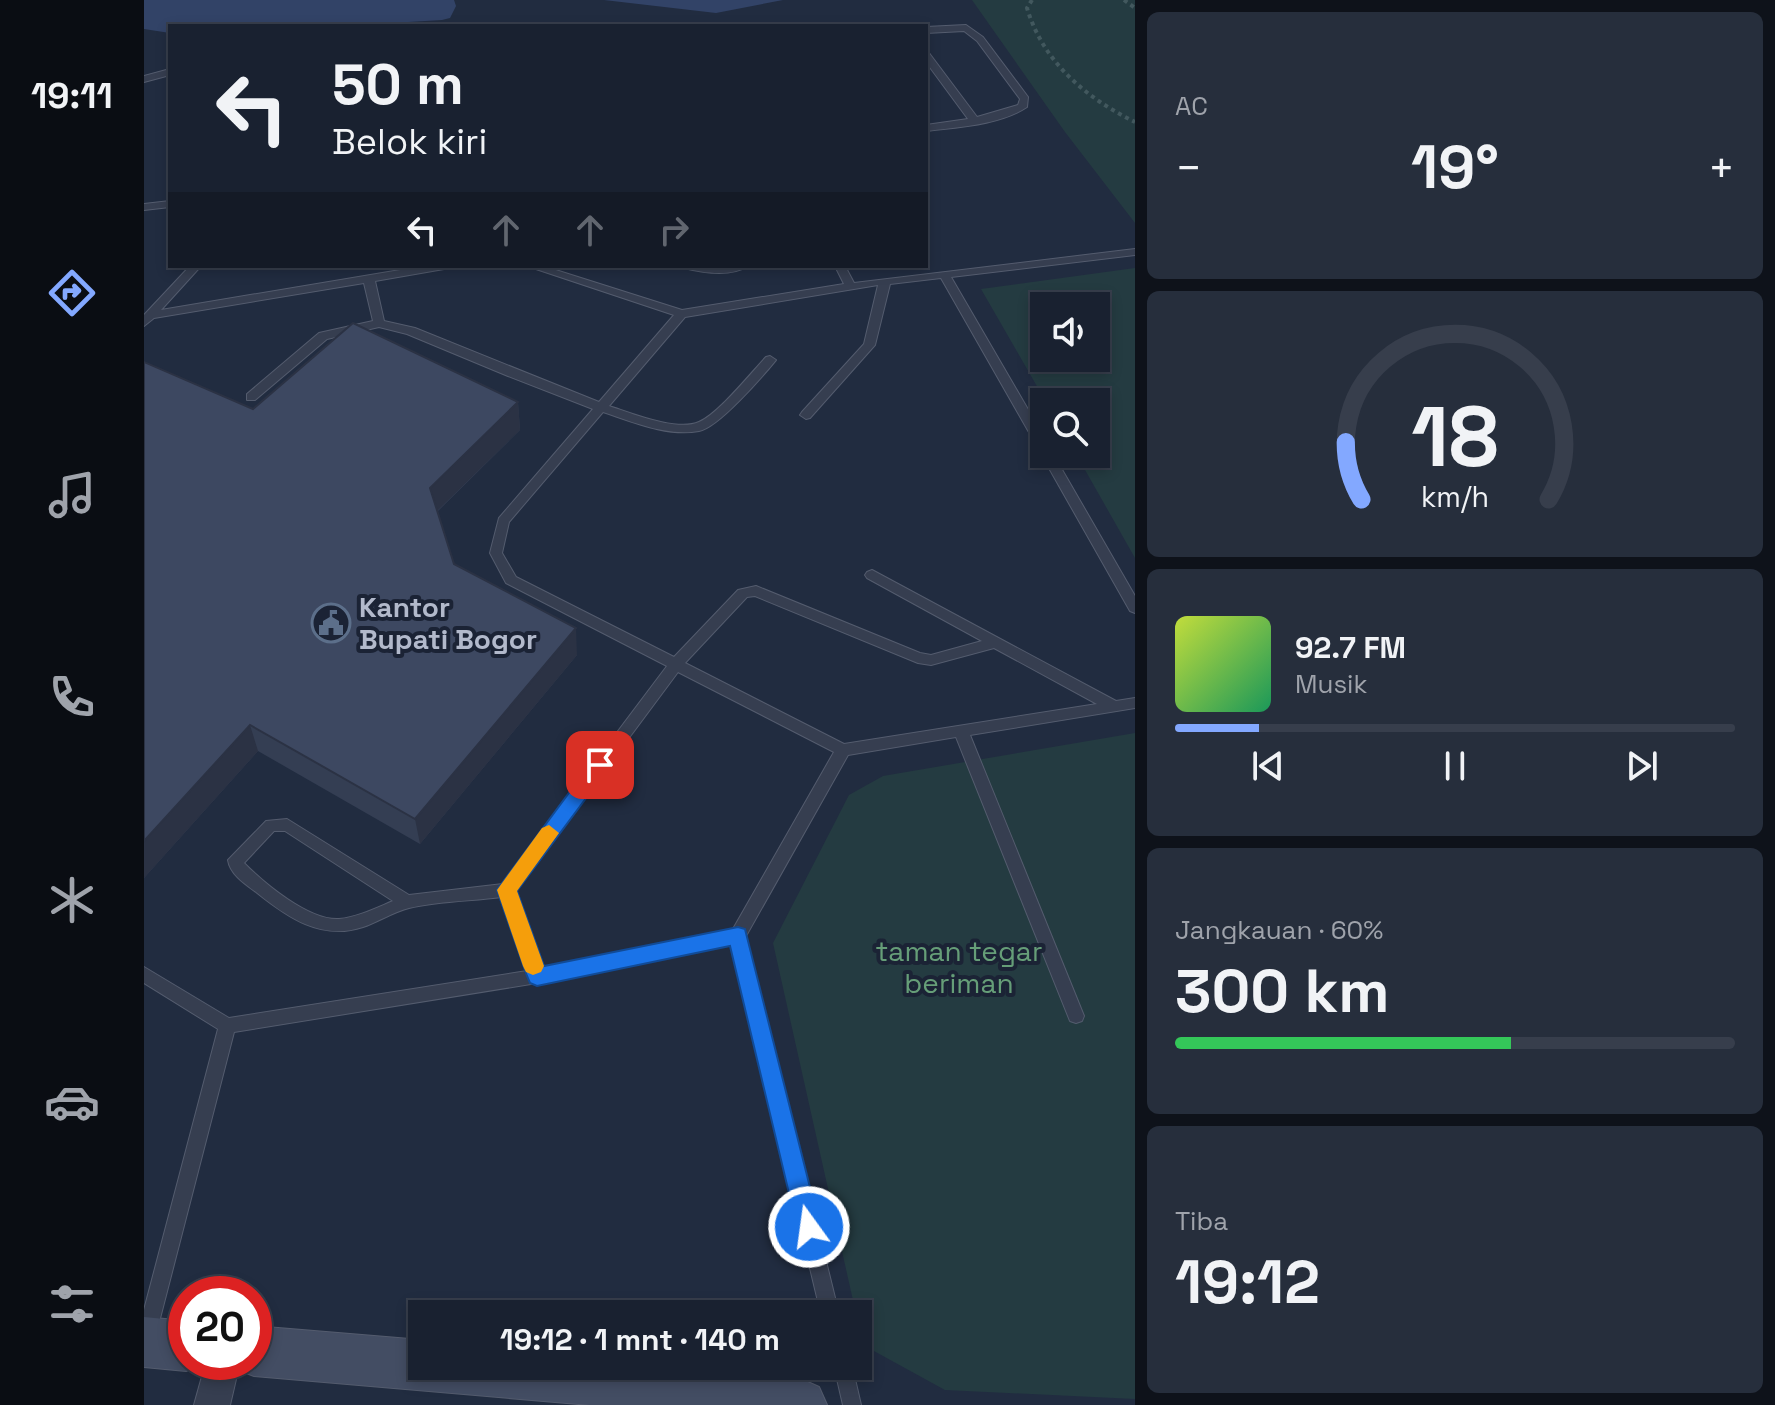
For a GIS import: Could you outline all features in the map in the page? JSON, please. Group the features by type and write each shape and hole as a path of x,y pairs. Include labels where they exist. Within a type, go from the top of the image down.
{"street":[{"path":"144,1342 168,1344"},
{"path":"272,1352 408,1364"},
{"path":"212,1405 218,1380"},
{"path":"532,1380 632,1394 801,1405"}],"lane":[{"path":"928,30 966,28 980,39 1025,99 1022,107 975,121 928,128"},
{"path":"928,60 975,121"},
{"path":"144,79 168,73"},
{"path":"144,207 168,204"},
{"path":"538,268 681,314 885,281 1135,252"},
{"path":"149,319 194,268"},
{"path":"149,319 432,268"},
{"path":"698,268 726,268"},
{"path":"841,268 850,286"},
{"path":"945,275 1030,424"},
{"path":"369,279 379,323"},
{"path":"806,415 869,345 885,281"},
{"path":"681,314 503,521 496,553 511,580 843,750 1135,703"},
{"path":"251,397 323,336 379,323 411,331 599,409 686,430 698,429 770,360"},
{"path":"1055,468 1135,608"},
{"path":"872,575 1114,706"},
{"path":"407,902 287,825 271,825 236,860 240,870 256,883 308,919 322,924 351,923 407,902 507,890 675,665 743,593 756,591 918,658 931,660 996,642"},
{"path":"961,731 1076,1016"},
{"path":"827,1300 738,935 843,750"},
{"path":"507,890 537,976"},
{"path":"144,974 227,1026 537,976 738,935"},
{"path":"144,1342 227,1026"},
{"path":"846,1380 852,1405"}],"path":[{"path":"1032,0 1027,8 1031,29 1055,59 1087,93 1135,122"},
{"path":"1124,0 1135,8"}],"green space":[{"path":"972,0 1135,0 1135,223 1065,132"},
{"path":"1135,268 1135,558 1084,468 1110,468 1110,388 1038,388 981,289"},
{"name":"taman tegar beriman","path":"1135,733 1135,1399 945,1390 872,1350 872,1300 853,1300 773,943 849,795 883,776"}],"water":[{"path":"144,0 454,0 456,6 450,18 442,20 375,24 168,24 168,33 144,29"},
{"path":"604,0 783,0 716,13"}],"building":[{"name":"Kantor Bupati Bogor","path":"353,323 518,402 430,488 454,564 576,628 415,819 250,725 144,841 144,362 253,409"}],"slow traffic":[{"path":"533,966 507,890 549,833"}],"place":[{"name":"Kantor Bupati Bogor","path":"331,623"}],"route":[{"path":"600,765 507,890 537,976 738,935 809,1227"}]}
